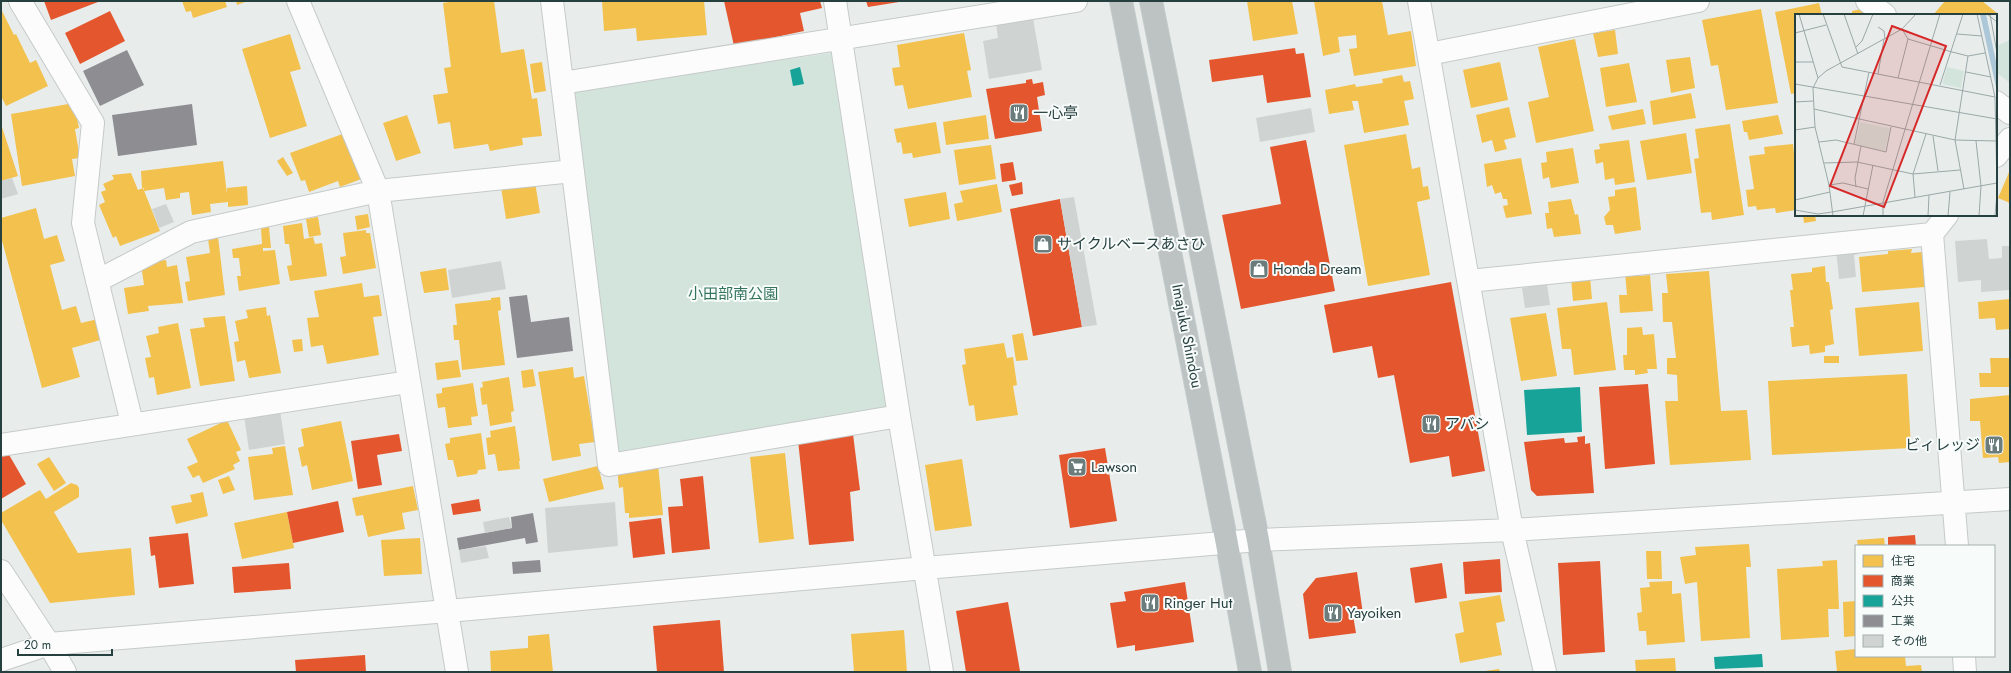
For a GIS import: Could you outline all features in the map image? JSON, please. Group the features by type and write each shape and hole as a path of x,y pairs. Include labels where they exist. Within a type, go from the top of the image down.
{"highway":[{"name":"Imajuku Shindou","path":"1121,1 1227,544 1250,672"},
{"name":"Imajuku Shindou","path":"1151,1 1258,540 1280,672"}],"street":[{"path":"20,1 93,123 83,224 132,423"},
{"path":"298,1 378,191 408,382 448,611 457,672"},
{"path":"552,1 609,465 899,416"},
{"path":"835,1 899,416 942,672"},
{"path":"562,83 1076,1"},
{"path":"1419,1 1512,530 1545,672"},
{"path":"1429,54 1698,1"},
{"path":"1867,1 1884,14"},
{"path":"1997,103 2010,113"},
{"path":"1997,155 2010,139"},
{"path":"97,281 191,232 378,191 573,171"},
{"path":"1946,216 1932,234 1957,545"},
{"path":"1469,280 1932,234"},
{"path":"1,445 132,423 408,382"},
{"path":"1,660 48,644 448,611 925,568 1227,544 1258,540 1512,530 2010,499"},
{"path":"1,571 65,672"},
{"path":"1964,657 1965,672"}],"green space":[{"path":"2010,40 2010,83 1997,73 1997,46"},
{"name":"小田部南公園","path":"831,53 888,408 619,455 570,91"}],"building: 住宅":[{"path":"182,1 225,1 227,7 193,18 191,11 186,12"},
{"path":"236,1 248,1 237,5"},
{"path":"454,1 494,1 501,53 524,49 532,99 537,98 542,136 522,138 523,145 490,151 488,144 454,149 450,122 438,124 433,95 448,93 444,68 451,67 443,3"},
{"path":"602,1 704,1 707,35 637,41 636,28 604,31"},
{"path":"1247,1 1292,1 1298,34 1253,41"},
{"path":"1314,1 1382,1 1388,35 1411,31 1416,66 1354,76 1349,49 1357,48 1356,35 1338,37 1340,52 1323,56"},
{"path":"1945,1 1982,1 1997,13 1996,14 1934,14"},
{"path":"1819,3 1822,14 1795,14 1795,93 1791,94 1775,12"},
{"path":"1871,7 1873,14 1852,14 1852,11"},
{"path":"1,9 14,35 16,34 30,63 36,60 48,86 6,106 1,96"},
{"path":"1761,9 1778,103 1726,110 1718,65 1711,66 1702,20"},
{"path":"1615,30 1618,54 1598,57 1593,33"},
{"path":"964,33 971,70 967,71 972,97 908,109 903,85 895,86 892,68 900,67 897,45"},
{"path":"290,34 301,69 290,72 307,126 270,138 242,49"},
{"path":"1575,39 1594,131 1536,143 1528,102 1549,97 1538,47"},
{"path":"1690,57 1695,88 1671,93 1666,60"},
{"path":"542,62 546,91 534,93 530,64"},
{"path":"1500,62 1508,100 1471,108 1463,70"},
{"path":"1629,63 1637,102 1606,107 1600,68"},
{"path":"1402,75 1404,82 1410,81 1414,99 1404,101 1409,125 1364,133 1358,101 1352,101 1354,110 1329,114 1325,90 1355,84 1356,87 1383,83 1382,79"},
{"path":"1691,93 1696,118 1653,125 1650,101"},
{"path":"74,103 79,128 75,129 80,158 72,159 75,176 22,186 11,114"},
{"path":"1509,107 1516,137 1504,140 1507,149 1495,152 1492,140 1482,143 1476,115"},
{"path":"1643,109 1646,124 1612,130 1608,116"},
{"path":"407,115 421,153 396,161 383,123"},
{"path":"986,115 989,139 946,145 943,122"},
{"path":"1778,115 1783,134 1749,140 1747,132 1744,132 1742,121"},
{"path":"936,122 941,153 913,158 912,153 903,154 901,142 897,143 894,129"},
{"path":"1,124 18,176 1,181"},
{"path":"1730,124 1744,215 1712,220 1711,212 1701,213 1694,159 1699,158 1695,129"},
{"path":"348,132 364,178 340,187 338,181 309,192 305,180 301,181 290,153"},
{"path":"1686,133 1692,173 1647,180 1640,141"},
{"path":"1406,134 1412,169 1420,167 1423,187 1428,186 1430,199 1417,202 1430,275 1368,286 1344,145"},
{"path":"1629,140 1635,182 1615,185 1614,178 1605,180 1603,162 1596,164 1594,150 1600,149 1599,144"},
{"path":"1793,144 1795,163 1795,210 1776,213 1775,208 1757,210 1756,206 1748,207 1746,190 1754,189 1749,156 1765,154 1764,147"},
{"path":"991,145 996,179 959,185 954,150"},
{"path":"1573,148 1579,183 1551,188 1549,177 1543,179 1541,163 1547,162 1546,152"},
{"path":"283,157 293,173 287,176 277,161"},
{"path":"1521,158 1532,214 1506,218 1503,206 1508,205 1507,199 1503,199 1501,192 1495,194 1492,185 1487,187 1484,164"},
{"path":"223,161 227,194 227,188 247,186 248,205 228,207 228,202 210,204 211,212 192,215 189,192 180,193 180,198 166,200 164,188 144,191 144,188 142,188 141,171"},
{"path":"2010,170 2010,203 1998,198"},
{"path":"131,173 138,190 143,188 160,231 120,246 116,236 113,238 99,205 105,202 101,192 106,190 103,184 114,179 112,175"},
{"path":"535,182 540,213 506,219 501,187"},
{"path":"997,184 1002,212 957,221 954,204 963,202 960,191"},
{"path":"1636,187 1641,230 1615,234 1613,225 1606,225 1604,217 1610,210 1608,197 1615,196 1615,190"},
{"path":"946,192 950,219 909,227 904,199"},
{"path":"1571,199 1575,215 1578,214 1581,234 1554,237 1552,228 1547,229 1545,213 1549,213 1548,202"},
{"path":"36,208 44,239 57,235 65,261 50,265 62,310 76,306 81,323 98,319 104,339 72,348 80,377 42,388 1,237 1,218"},
{"path":"368,214 370,227 357,230 355,216"},
{"path":"1803,216 1815,216 1816,221 1804,223"},
{"path":"318,217 321,235 309,237 306,219"},
{"path":"302,223 304,239 313,237 315,244 322,243 327,276 290,281 287,266 292,265 289,244 285,244 283,226"},
{"path":"269,227 271,248 263,248 263,251 275,250 280,284 239,291 237,276 241,276 239,258 233,258 232,249 262,244 261,228"},
{"path":"366,230 366,233 370,233 376,268 343,274 340,257 346,256 343,233"},
{"path":"218,237 225,295 188,301 185,282 190,281 186,257 210,253 208,239"},
{"path":"1912,249 1911,253 1922,252 1925,287 1862,292 1859,257 1888,254 1888,251"},
{"path":"166,260 167,267 177,265 183,303 148,306 149,311 128,314 124,288 144,285 141,264"},
{"path":"1825,266 1826,282 1829,282 1833,309 1830,310 1834,344 1825,346 1825,352 1810,354 1809,345 1792,347 1790,327 1794,327 1790,290 1793,290 1791,274 1812,272 1812,268"},
{"path":"446,268 449,290 424,293 420,272"},
{"path":"1639,271 1639,276 1650,275 1653,311 1620,313 1619,295 1627,295 1625,272"},
{"path":"1709,271 1721,411 1747,410 1751,460 1670,465 1665,401 1678,401 1677,375 1667,374 1667,358 1676,358 1672,322 1663,322 1662,293 1668,293 1666,274"},
{"path":"1590,277 1592,299 1573,301 1571,278"},
{"path":"362,283 364,297 379,295 382,316 373,317 379,355 327,364 323,345 311,347 307,318 319,317 314,291"},
{"path":"500,297 501,310 498,311 505,365 462,370 459,340 454,340 453,325 457,325 455,304 491,300 491,298"},
{"path":"2010,299 2010,329 1996,330 1995,318 1979,319 1978,302"},
{"path":"1607,302 1616,370 1574,375 1571,349 1562,349 1557,308"},
{"path":"1919,302 1923,351 1859,356 1855,308"},
{"path":"266,307 267,316 270,315 281,373 249,378 245,360 237,362 234,342 239,341 235,321 248,318 246,310"},
{"path":"1546,313 1557,376 1521,381 1510,318"},
{"path":"225,316 235,381 200,386 190,329 205,327 203,318"},
{"path":"178,323 191,388 157,395 154,377 149,378 145,358 151,357 146,336 159,333 158,327"},
{"path":"1642,327 1643,335 1654,334 1657,369 1647,369 1648,373 1635,375 1635,370 1624,370 1623,355 1627,355 1627,328"},
{"path":"1023,333 1028,360 1016,361 1012,335"},
{"path":"302,339 303,351 294,352 292,340"},
{"path":"1004,343 1007,358 1013,357 1017,385 1013,386 1018,415 976,421 974,405 969,406 962,365 966,364 964,349"},
{"path":"1824,356 1839,356 1839,363 1824,363"},
{"path":"1990,358 2010,358 2010,387 1980,387 1979,373 1991,373"},
{"path":"458,360 461,377 437,380 435,363"},
{"path":"573,367 574,378 584,376 595,442 579,444 581,456 552,461 538,372"},
{"path":"533,369 536,386 523,388 521,371"},
{"path":"1907,374 1911,448 1772,455 1768,381"},
{"path":"509,377 514,411 511,412 512,422 490,426 487,404 482,405 480,388 483,387 482,382"},
{"path":"473,383 478,416 471,417 472,425 448,428 445,407 438,408 436,394 442,393 442,388"},
{"path":"2010,395 2010,462 1999,463 1998,457 1983,458 1980,421 1970,421 1970,399"},
{"path":"227,420 241,450 236,452 240,461 233,465 235,469 203,483 199,475 193,478 187,467 198,462 187,439"},
{"path":"341,421 353,481 312,490 307,465 302,467 298,448 304,446 301,429"},
{"path":"515,426 520,469 498,471 495,454 488,455 486,438 491,437 490,431"},
{"path":"481,433 486,469 478,470 477,474 457,477 453,460 448,460 445,444 450,443 450,438"},
{"path":"285,446 293,495 254,500 248,457 273,454 272,448"},
{"path":"785,453 794,539 759,543 750,457"},
{"path":"49,457 66,483 54,491 37,464"},
{"path":"962,459 972,526 935,531 925,465"},
{"path":"658,464 663,515 629,518 629,513 625,513 623,487 619,488 617,467"},
{"path":"598,466 604,489 549,502 543,479"},
{"path":"229,476 235,490 223,494 218,480"},
{"path":"71,483 77,485 79,488 79,497 54,512 78,553 131,548 135,595 50,603 1,520 1,513 40,490 46,499"},
{"path":"413,486 418,510 402,513 405,529 368,537 363,515 356,516 352,498"},
{"path":"203,492 208,516 176,524 171,506 192,502 190,495"},
{"path":"287,512 294,548 242,559 234,523"},
{"path":"420,538 422,574 384,576 381,540"},
{"path":"1884,538 1885,545 1858,545 1857,540"},
{"path":"1749,544 1751,567 1746,567 1750,638 1701,641 1697,582 1685,584 1680,557 1696,555 1695,547"},
{"path":"1646,551 1661,551 1662,579 1647,579"},
{"path":"1837,560 1839,609 1828,609 1829,637 1781,640 1777,569 1823,566 1822,561"},
{"path":"1672,581 1672,594 1681,593 1685,642 1647,645 1646,631 1639,631 1637,613 1642,612 1640,588 1650,587 1649,582"},
{"path":"1500,595 1505,621 1496,623 1502,655 1460,663 1455,634 1464,632 1459,602"},
{"path":"1855,601 1855,636 1844,637 1843,602"},
{"path":"904,630 907,672 854,672 851,634"},
{"path":"549,634 553,672 491,672 490,651 528,648 528,636"},
{"path":"1855,649 1855,657 1905,657 1906,666 1921,665 1922,672 1837,672 1835,651"},
{"path":"1675,658 1676,672 1636,672 1635,660"},
{"path":"1499,669 1500,672 1485,672 1485,671"}],"building: 商業":[{"path":"44,1 97,1 98,2 51,20"},
{"path":"724,1 820,1 822,8 800,13 804,31 734,46"},
{"path":"866,1 899,1 899,2 868,7"},
{"path":"110,11 125,41 80,64 65,33"},
{"path":"1295,48 1296,54 1304,53 1311,97 1267,103 1263,75 1212,82 1209,60"},
{"path":"1032,79 1033,84 1043,82 1045,95 1037,97 1042,131 995,139 986,89 1026,83 1026,80"},
{"path":"1306,140 1335,291 1241,309 1222,215 1281,204 1270,147"},
{"path":"1013,162 1016,180 1002,182 1000,164"},
{"path":"1022,182 1023,194 1012,196 1009,185"},
{"path":"1060,199 1082,327 1033,336 1010,209"},
{"path":"1451,282 1485,471 1452,477 1449,456 1410,463 1394,375 1378,378 1372,346 1333,353 1324,305"},
{"path":"1648,384 1655,464 1605,469 1599,387"},
{"path":"399,434 402,451 377,455 382,485 358,489 351,441"},
{"path":"853,434 860,490 850,492 854,541 809,545 798,440"},
{"path":"1585,436 1585,444 1590,443 1594,493 1537,496 1531,490 1524,442 1564,438 1565,443 1578,442 1577,437"},
{"path":"1105,448 1117,521 1070,528 1059,455"},
{"path":"8,453 26,484 1,499 1,457"},
{"path":"703,476 710,549 672,553 668,507 683,506 680,479"},
{"path":"479,499 481,511 453,515 451,504"},
{"path":"338,501 344,532 293,543 287,512"},
{"path":"661,518 665,554 633,558 629,522"},
{"path":"188,533 194,584 159,588 155,555 151,556 149,537"},
{"path":"1915,535 1916,545 1888,545 1888,537"},
{"path":"1500,559 1502,592 1465,594 1463,562"},
{"path":"1600,561 1605,652 1563,655 1558,563"},
{"path":"289,563 291,589 234,593 232,567"},
{"path":"1442,563 1447,598 1415,603 1410,568"},
{"path":"1357,572 1363,614 1353,615 1356,633 1309,639 1303,594 1316,578"},
{"path":"1185,582 1194,642 1135,651 1135,645 1117,648 1110,603 1126,601 1124,592"},
{"path":"1008,602 1020,671 966,672 956,611"},
{"path":"720,620 724,672 657,672 653,626"},
{"path":"365,655 366,672 296,672 295,660"}],"building: 公共":[{"path":"800,67 804,84 793,86 790,70"},
{"path":"1580,387 1582,432 1527,435 1524,390"},
{"path":"1762,654 1763,667 1715,669 1714,657"}],"building: 工業":[{"path":"127,50 144,85 100,106 83,71"},
{"path":"192,104 197,145 118,156 112,115"},
{"path":"527,295 531,322 569,317 573,351 517,358 509,297"},
{"path":"533,513 538,542 526,544 525,538 459,550 457,538 512,528 511,517"},
{"path":"540,560 541,572 513,574 512,562"}],"building: その他":[{"path":"1033,18 1042,70 989,79 983,41 998,38 996,24"},
{"path":"1311,108 1315,132 1260,142 1256,118"},
{"path":"12,178 18,194 1,199 1,181"},
{"path":"1074,197 1097,325 1082,327 1060,199"},
{"path":"166,204 174,222 159,228 152,209"},
{"path":"1987,239 1989,259 2002,258 2002,246 2010,246 2010,290 1981,292 1981,280 1958,282 1955,241"},
{"path":"1858,247 1859,254 1854,255 1856,277 1839,279 1836,249"},
{"path":"501,261 506,289 452,298 448,270"},
{"path":"1547,284 1550,305 1525,308 1522,288"},
{"path":"280,410 285,444 249,450 244,416"},
{"path":"615,502 618,546 548,553 545,508"},
{"path":"509,517 512,528 485,533 483,522"},
{"path":"486,546 489,558 461,563 459,550"}],"place":[{"name":"一心亭","path":"1019,113"},
{"name":"サイクルベースあさひ","path":"1043,244"},
{"name":"Honda Dream","path":"1259,269"},
{"name":"アバシ","path":"1431,424"},
{"name":"ビィレッジ","path":"1994,445"},
{"name":"Lawson","path":"1077,467"},
{"name":"Ringer Hut","path":"1150,603"},
{"name":"Yayoiken","path":"1333,613"}]}
